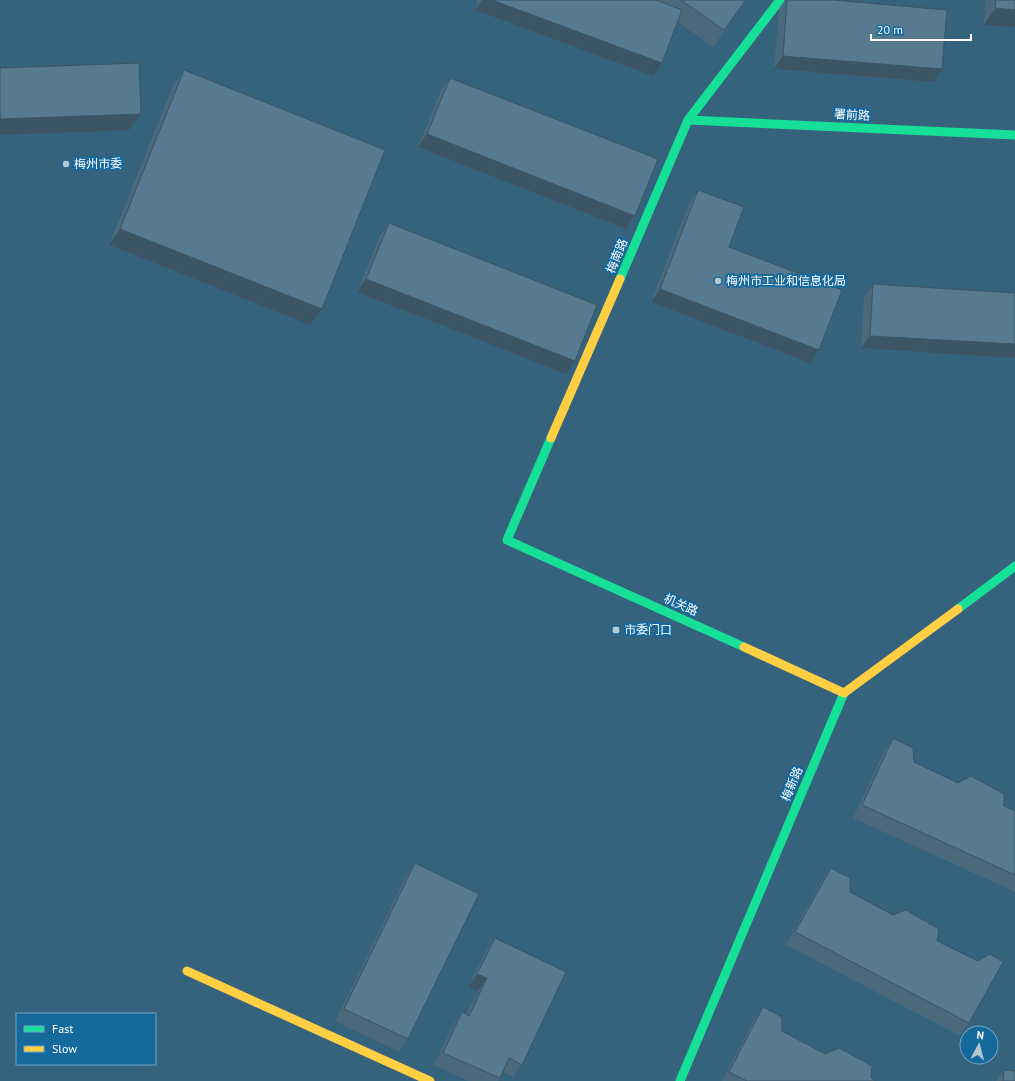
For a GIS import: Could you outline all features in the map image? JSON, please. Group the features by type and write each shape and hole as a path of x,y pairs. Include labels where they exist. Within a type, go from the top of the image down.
{"street":[{"name":"梅南路","path":"507,540 688,120 780,0"},
{"name":"署前路","path":"688,120 1015,134"},
{"name":"机关路","path":"507,540 844,693"},
{"path":"844,693 1015,566"},
{"name":"梅新路","path":"680,1081 844,693"},
{"path":"187,972 430,1081"}],"building":[{"path":"492,0 656,0 682,10 662,63"},
{"path":"681,0 746,0 724,30"},
{"path":"787,0 833,0 947,10 942,69 783,56"},
{"path":"996,0 1015,0 1015,10 995,8"},
{"path":"139,63 141,114 0,119 0,68"},
{"path":"184,70 385,150 322,309 120,229"},
{"path":"450,78 658,159 635,216 427,134"},
{"name":"梅州市工业和信息化局","path":"698,190 744,207 729,247 842,290 819,350 660,289"},
{"path":"389,223 597,305 575,361 366,279"},
{"path":"873,284 1015,293 1015,344 870,336"},
{"path":"893,738 913,748 914,762 958,783 971,776 1004,794 1004,806 1015,811 1015,875 862,805"},
{"path":"415,863 479,894 408,1039 344,1009"},
{"path":"831,868 850,878 850,892 893,915 906,910 939,929 937,941 978,961 990,954 1003,962 969,1023 795,932"},
{"path":"495,938 566,972 522,1065 509,1058 500,1078 443,1053 462,1012 469,1016 487,978 477,974"},
{"path":"763,1007 782,1017 782,1031 825,1054 839,1048 872,1066 871,1078 876,1081 747,1081 729,1072"},
{"path":"1004,1070 1015,1071 1015,1081 1003,1081"}],"traffic: fast":[{"path":"620,279 688,120 780,0"},
{"path":"688,120 1015,135"},
{"path":"551,438 507,540 744,647"},
{"path":"958,609 1015,566"},
{"path":"680,1081 844,693"}],"traffic: slow":[{"path":"551,438 620,279"},
{"path":"844,693 958,609"},
{"path":"744,647 844,693"},
{"path":"187,971 430,1081"}],"place":[{"name":"梅州市委","path":"66,164"},
{"name":"梅州市工业和信息化局","path":"718,281"},
{"name":"市委门口","path":"616,630"}]}
